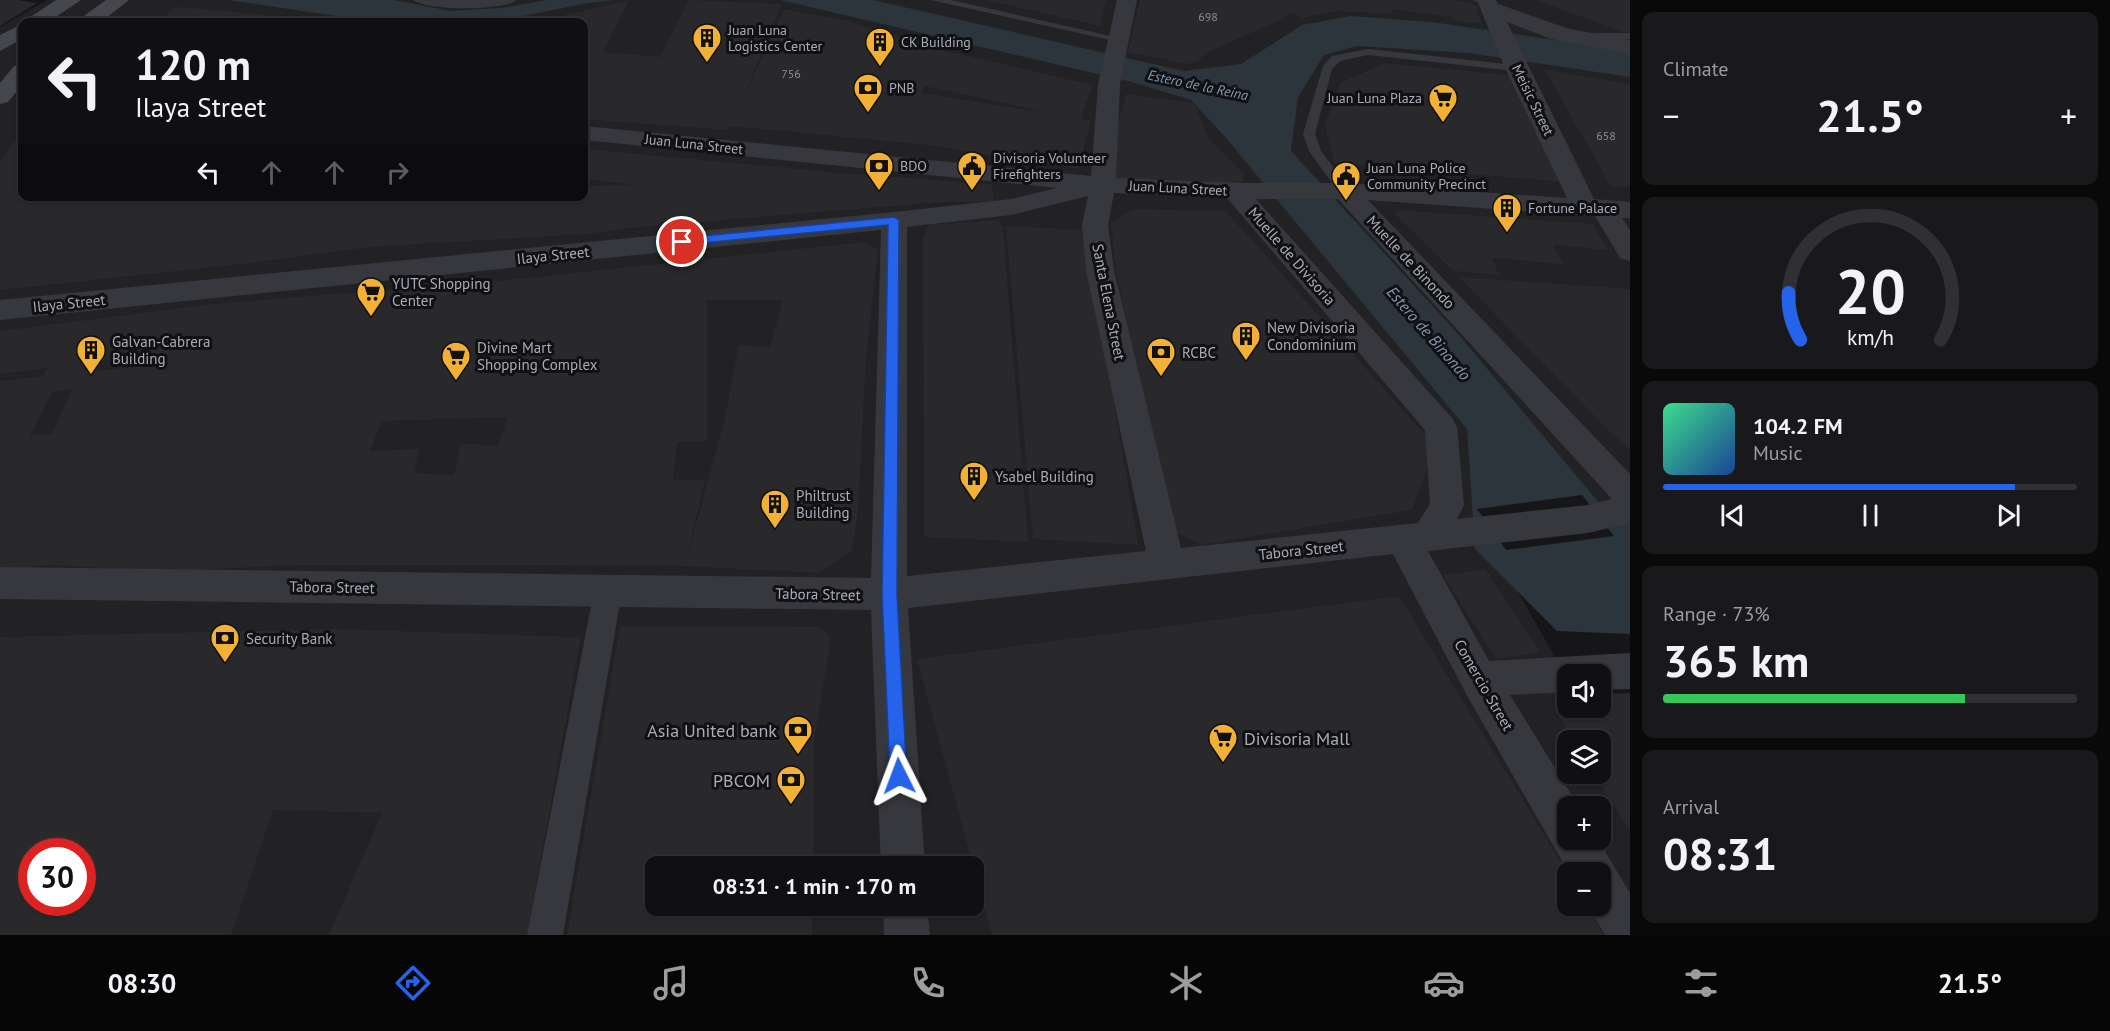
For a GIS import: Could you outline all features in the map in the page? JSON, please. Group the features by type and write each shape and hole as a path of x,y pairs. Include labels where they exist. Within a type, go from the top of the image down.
{"main road":[{"path":"41,18 71,0"},
{"path":"94,18 119,0"},
{"path":"0,44 18,33"},
{"path":"0,97 18,77"}],"street":[{"name":"Santa Elena Street","path":"1127,0 1109,84 1103,185 1095,225 1100,270 1167,565"},
{"path":"1488,9 1559,34 1630,47"},
{"name":"Meisic Street","path":"1488,9 1515,64 1594,207 1630,252"},
{"name":"Juan Luna Street","path":"588,133 1103,185 1239,191 1340,191 1630,210"},
{"name":"Ilaya Street","path":"0,310 1011,207 1103,185"},
{"name":"Muelle de Divisoria","path":"1239,191 1441,427 1447,505 1417,537"},
{"name":"Muelle de Binondo","path":"1340,191 1630,496"},
{"path":"894,220 889,594 902,856"},
{"name":"Tabora Street","path":"0,583 889,594 1588,519 1630,509"},
{"name":"Comercio Street","path":"1417,537 1479,679 1557,810"},
{"path":"545,935 608,591"},
{"path":"1479,679 1630,671"},
{"path":"1611,903 1630,935"},
{"path":"906,916 907,935"}],"lane":[{"path":"418,0 447,4 496,3 512,0"},
{"path":"936,0 1118,44"},
{"path":"1488,9 1577,32 1607,37 1630,36"},
{"name":"Muelle de Binondo","path":"1340,191 1315,151 1310,134 1327,68 1336,58 1368,52 1515,64"}],"shaded area":[{"path":"47,0 1630,0 1630,508 1491,545 1559,664 1557,664 1557,718 1591,718 1598,730 1557,730 1557,784 1611,784 1611,753 1630,786 1630,935 0,935 0,27"}],"water":[{"path":"228,0 394,0 451,11 502,8 547,0 614,0 514,18 350,18"},
{"path":"780,0 873,0 1184,71 1241,64 1302,25 1351,16 1432,22 1630,51 1630,77 1468,53 1357,46 1324,55 1298,97 1291,151 1459,335 1615,522 1630,522 1630,634 1557,631 1475,549 1467,429 1226,138 1191,100 1132,82"}],"pier":[{"path":"1582,495 1614,536 1506,550 1477,509"}],"building":[{"path":"0,0 18,0 37,3 0,26"},
{"path":"629,0 603,52 660,57 689,0 782,4 741,103 784,9 848,21 939,49 1092,85 1081,119 1091,121 1078,169 928,145 730,126 728,130 588,119 588,18 556,18","holes":["925,86 1054,114 922,93"]},
{"path":"986,0 1106,0 1100,26"},
{"path":"1140,0 1454,0 1476,5 1482,24 1454,21 1452,17 1390,9 1393,14 1337,11 1303,18 1291,12 1280,20 1206,53 1197,62 1187,64 1128,52"},
{"path":"1535,0 1630,0 1630,34"},
{"path":"176,7 290,18 163,18"},
{"name":"Juan Luna Plaza","path":"1385,63 1518,76 1566,182 1334,163 1325,125 1340,83"},
{"path":"1544,69 1630,84 1630,187 1611,186"},
{"path":"1126,94 1194,103 1209,139 1246,176 1242,177 1244,180 1241,183 1109,179 1115,135"},
{"path":"18,136 18,201 588,201 588,186 632,185 588,179 588,149 841,173 991,184 994,201 942,202 630,228 587,234 369,247 242,264 0,290 0,162"},
{"name":"New Divisoria Condominium","path":"1132,209 1226,211 1435,446 1412,510 1202,545 1170,529 1116,270 1111,223"},
{"name":"Fortune Palace","path":"1398,210 1593,224 1608,250 1553,245 1563,264 1492,258 1499,275 1453,271 1395,214"},
{"path":"998,220 1003,228 1028,542 924,537 923,237 928,225"},
{"path":"1006,226 1085,230 1138,545 1033,539"},
{"path":"864,242 878,249 866,358 858,509 852,551 818,573 685,566 551,565 297,565 166,571 49,565 0,569 0,381 43,376 48,368 0,374 0,331 214,304 434,288","holes":["707,300 783,300 770,347 739,345 725,418 687,558 705,480 673,480 677,442 707,441","148,355 142,366 98,371 102,361","72,389 53,433 30,436 52,392","508,417 498,445 461,444 454,475 414,473 419,449 370,451 382,421"]},
{"path":"1459,277 1630,289 1630,448 1613,435"},
{"path":"1485,569 1540,652 1496,659 1443,575"},
{"name":"Divisoria Mall","path":"1399,596 1561,862 1557,862 1557,916 1593,916 1604,935 992,935 984,906 984,856 971,856 917,659"},
{"path":"620,626 817,627 826,632 831,639 814,742 814,856 645,856 645,916 813,916 812,935 567,935"},
{"path":"334,629 581,637 527,935 329,935 382,813 273,810 231,935 0,935 0,637"},
{"path":"1630,693 1630,831 1611,801 1611,796 1608,796 1600,784 1611,784 1611,730 1567,730 1560,718 1611,718 1611,694"}],"place":[{"name":"Juan Luna Logistics Center","path":"707,64"},
{"name":"CK Building","path":"880,68"},
{"name":"PNB","path":"868,114"},
{"name":"Juan Luna Plaza","path":"1443,124"},
{"name":"BDO","path":"879,192"},
{"name":"Divisoria Volunteer Firefighters","path":"972,192"},
{"name":"Juan Luna Police Community Precinct","path":"1346,202"},
{"name":"Fortune Palace","path":"1507,234"},
{"name":"YUTC Shopping Center","path":"371,318"},
{"name":"New Divisoria Condominium","path":"1246,362"},
{"name":"Galvan-Cabrera Building","path":"91,376"},
{"name":"RCBC","path":"1161,378"},
{"name":"Divine Mart Shopping Complex","path":"456,382"},
{"name":"Ysabel Building","path":"974,502"},
{"name":"Philtrust Building","path":"775,530"},
{"name":"Security Bank","path":"225,664"},
{"name":"Asia United bank","path":"798,756"},
{"name":"Divisoria Mall","path":"1223,764"},
{"name":"PBCOM","path":"791,806"}],"route":[{"path":"682,242 894,220 889,594 899,776"}],"water label":[{"name":"Estero de la Reina","path":"1198,85"},
{"name":"Estero de Binondo","path":"1429,333"}]}
